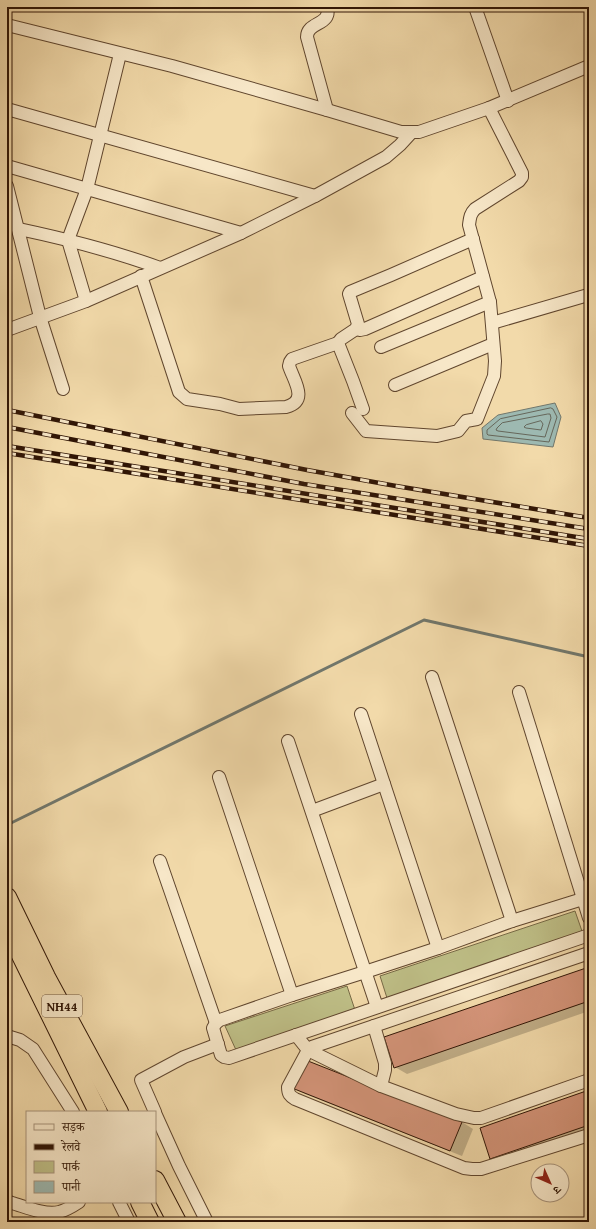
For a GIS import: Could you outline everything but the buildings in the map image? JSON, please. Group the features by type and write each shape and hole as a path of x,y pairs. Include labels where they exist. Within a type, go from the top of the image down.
{"highway":[{"name":"NH44","path":"7,898 46,977 118,1111"},
{"name":"NH44","path":"7,927 93,1107"},
{"path":"156,1182 178,1222"},
{"path":"140,1203 150,1222"}],"street":[{"path":"326,7 328,12 327,16 325,19 309,29 307,37 327,110"},
{"path":"475,7 508,100"},
{"path":"7,25 172,66 401,132 411,133 419,132 489,108 589,66"},
{"path":"86,301 68,240 87,189 120,54"},
{"path":"338,344 357,411 366,430 437,436 458,431 466,421 477,419 494,376 495,361 490,302 469,224 471,213 519,181 522,177 522,173 489,108"},
{"path":"7,109 315,196"},
{"path":"7,330 86,301 241,233 315,196 386,156 400,145 411,133"},
{"path":"7,166 241,233"},
{"path":"7,186 40,317 63,389"},
{"path":"18,229 68,240 132,258 160,268"},
{"path":"141,276 179,392 187,399 220,404 239,409 292,406 300,395 289,366 292,359 338,344 341,339 356,329 358,324 349,294 350,292 473,239"},
{"path":"356,329 366,329 483,276"},
{"path":"492,323 588,294"},
{"path":"381,347 490,302"},
{"path":"395,385 494,344"},
{"path":"432,677 512,921"},
{"path":"519,692 586,898 589,918"},
{"path":"361,714 438,948"},
{"path":"288,741 377,1007"},
{"path":"219,777 292,995"},
{"path":"312,811 384,784"},
{"path":"160,861 216,1023"},
{"path":"586,898 512,921 438,948 220,1020 213,1028 221,1055 229,1058 589,935"},
{"path":"589,953 312,1047 308,1050 288,1087 290,1096 295,1099 464,1168 481,1169 589,1135"},
{"path":"374,1026 385,1063 381,1086"},
{"path":"296,1035 308,1050 381,1086 456,1114 474,1118 481,1118 589,1080"},
{"path":"7,1036 20,1040 34,1049 72,1111"},
{"path":"155,1111 141,1080 184,1057 218,1044"},
{"path":"156,1114 176,1160 207,1222"},
{"path":"7,1200 12,1203 48,1213 68,1209 77,1203"},
{"path":"120,1203 129,1222"}],"green space":[{"path":"575,911 583,934 387,998 380,976"},
{"path":"347,986 355,1010 236,1050 225,1026"}],"water":[{"path":"555,403 561,417 553,447 483,439 482,428 498,415"}],"waterway":[{"path":"7,825 424,620 589,657"}],"railway":[{"path":"7,410 307,470 589,518"},
{"path":"7,427 304,484 589,529"},
{"path":"7,446 589,539"},
{"path":"7,453 589,546"}]}
